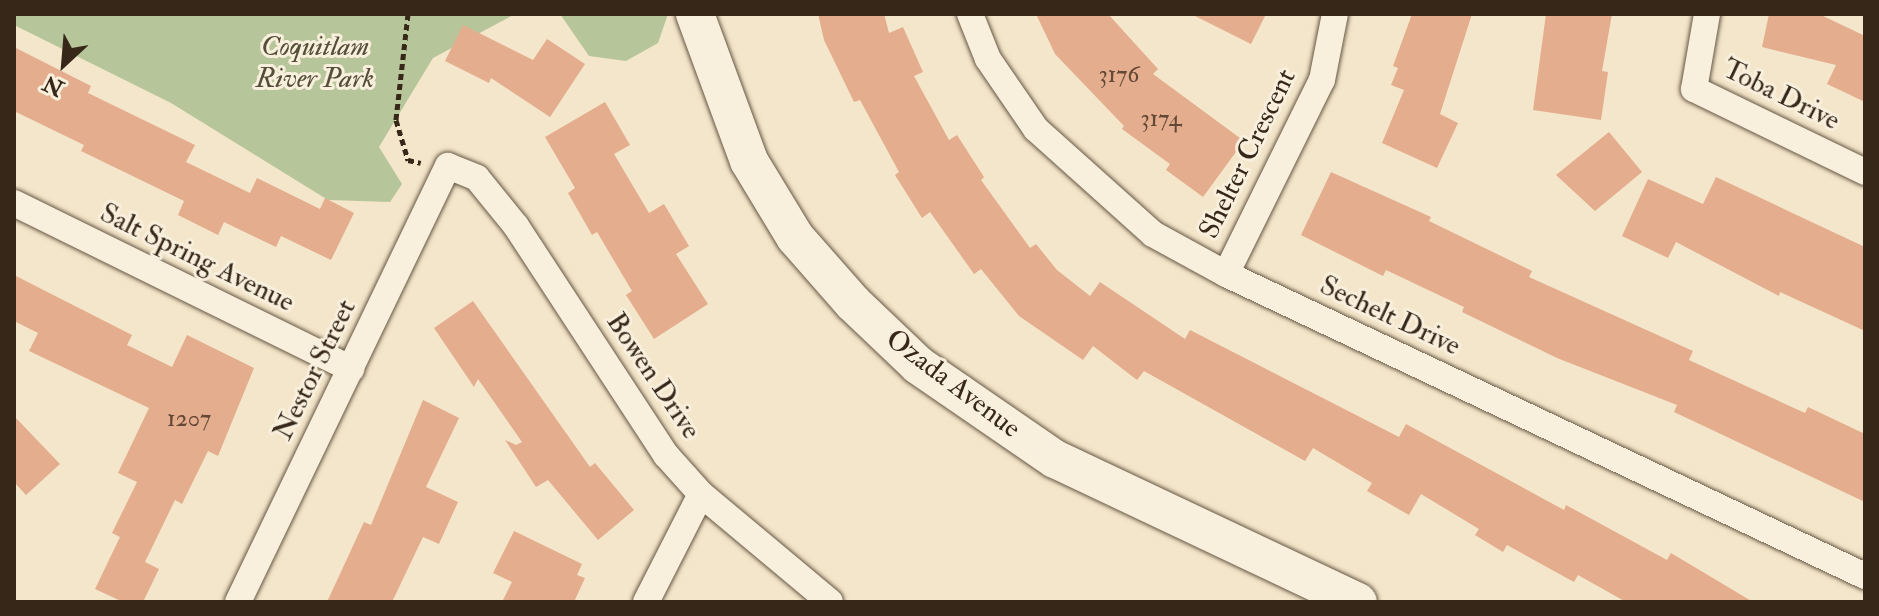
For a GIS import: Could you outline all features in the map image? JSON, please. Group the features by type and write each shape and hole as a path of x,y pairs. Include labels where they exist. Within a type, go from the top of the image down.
{"street":[{"name":"Ozada Avenue","path":"695,14 749,161 795,237 853,303 918,365 1055,459 1358,602"},
{"name":"Sechelt Drive","path":"970,14 988,59 1036,129 1153,234 1226,274 1865,576"},
{"name":"Shelter Crescent","path":"1226,274 1322,80 1335,14"},
{"name":"Toba Drive","path":"1707,14 1694,89 1865,172"},
{"name":"Nestor Street","path":"238,602 448,166"},
{"name":"Bowen Drive","path":"448,166 477,178 516,226 635,413 701,494 830,602"},
{"name":"Salt Spring Avenue","path":"14,203 351,369"},
{"path":"646,602 701,494"}],"path":[{"path":"408,14 396,120 408,160 448,166"}],"green space":[{"name":"Coquitlam River Park","path":"14,14 515,14 433,58 379,147 402,184 390,202 328,200 171,103 14,25"},
{"path":"560,14 668,14 658,43 626,61 589,56"}],"building":[{"path":"818,14 884,14 889,33 903,27 923,72 914,76 949,140 957,135 984,177 981,180 1030,248 1036,244 1057,270 1090,296 1100,282 1185,339 1190,330 1399,437 1406,424 1564,510 1566,505 1667,560 1671,553 1753,602 1626,602 1578,575 1574,582 1507,545 1503,552 1475,535 1479,529 1421,494 1409,515 1367,491 1372,483 1313,448 1305,461 1144,371 1137,380 1093,346 1083,360 1019,316 981,269 974,274 930,212 922,218 895,175 899,172 860,100 854,102 824,40"},
{"path":"1036,14 1108,14 1158,69 1153,74 1244,141 1203,197 1166,170 1170,164 1122,129 1124,126 1055,54"},
{"path":"1191,14 1266,14 1251,44"},
{"path":"1412,14 1472,14 1440,114 1458,123 1437,168 1382,143 1404,90 1391,85 1398,68 1393,66"},
{"path":"1546,14 1612,14 1602,71 1608,72 1601,120 1533,110"},
{"path":"1769,14 1819,14 1865,36 1865,102 1827,84 1836,65 1762,47"},
{"path":"463,25 533,60 547,39 585,64 550,117 491,78 489,83 445,61"},
{"path":"14,47 91,86 88,93 195,145 186,162 250,193 257,178 320,209 325,198 354,213 331,260 281,236 276,247 224,222 218,235 178,215 184,201 81,151 84,145 16,112 14,116"},
{"path":"605,102 630,145 614,154 649,213 664,204 689,246 676,254 708,304 654,339 626,295 632,291 597,232 592,235 568,193 575,188 545,137"},
{"path":"1609,132 1642,172 1595,211 1556,175"},
{"path":"1331,172 1431,217 1429,221 1532,271 1529,277 1693,351 1689,360 1805,413 1808,407 1865,434 1865,502 1674,412 1677,405 1557,358 1462,312 1464,307 1386,270 1383,276 1301,235"},
{"path":"1716,177 1865,247 1865,331 1780,292 1779,296 1676,242 1668,258 1622,236 1648,179 1703,204"},
{"path":"14,275 132,335 127,345 172,367 187,335 254,368 218,456 208,451 182,504 175,500 145,562 159,569 143,602 123,602 95,589 120,537 112,533 137,482 118,473 149,408 29,351 38,333 14,321"},
{"path":"473,301 590,467 595,463 634,510 598,540 548,480 536,487 505,440 516,445 522,442 478,379 474,387 434,328"},
{"path":"423,400 459,418 426,487 458,502 439,544 423,537 392,602 327,602 364,522 371,525"},
{"path":"14,416 60,464 26,495 14,482"},
{"path":"514,531 582,564 577,575 585,578 574,602 502,602 512,582 493,573"}]}
